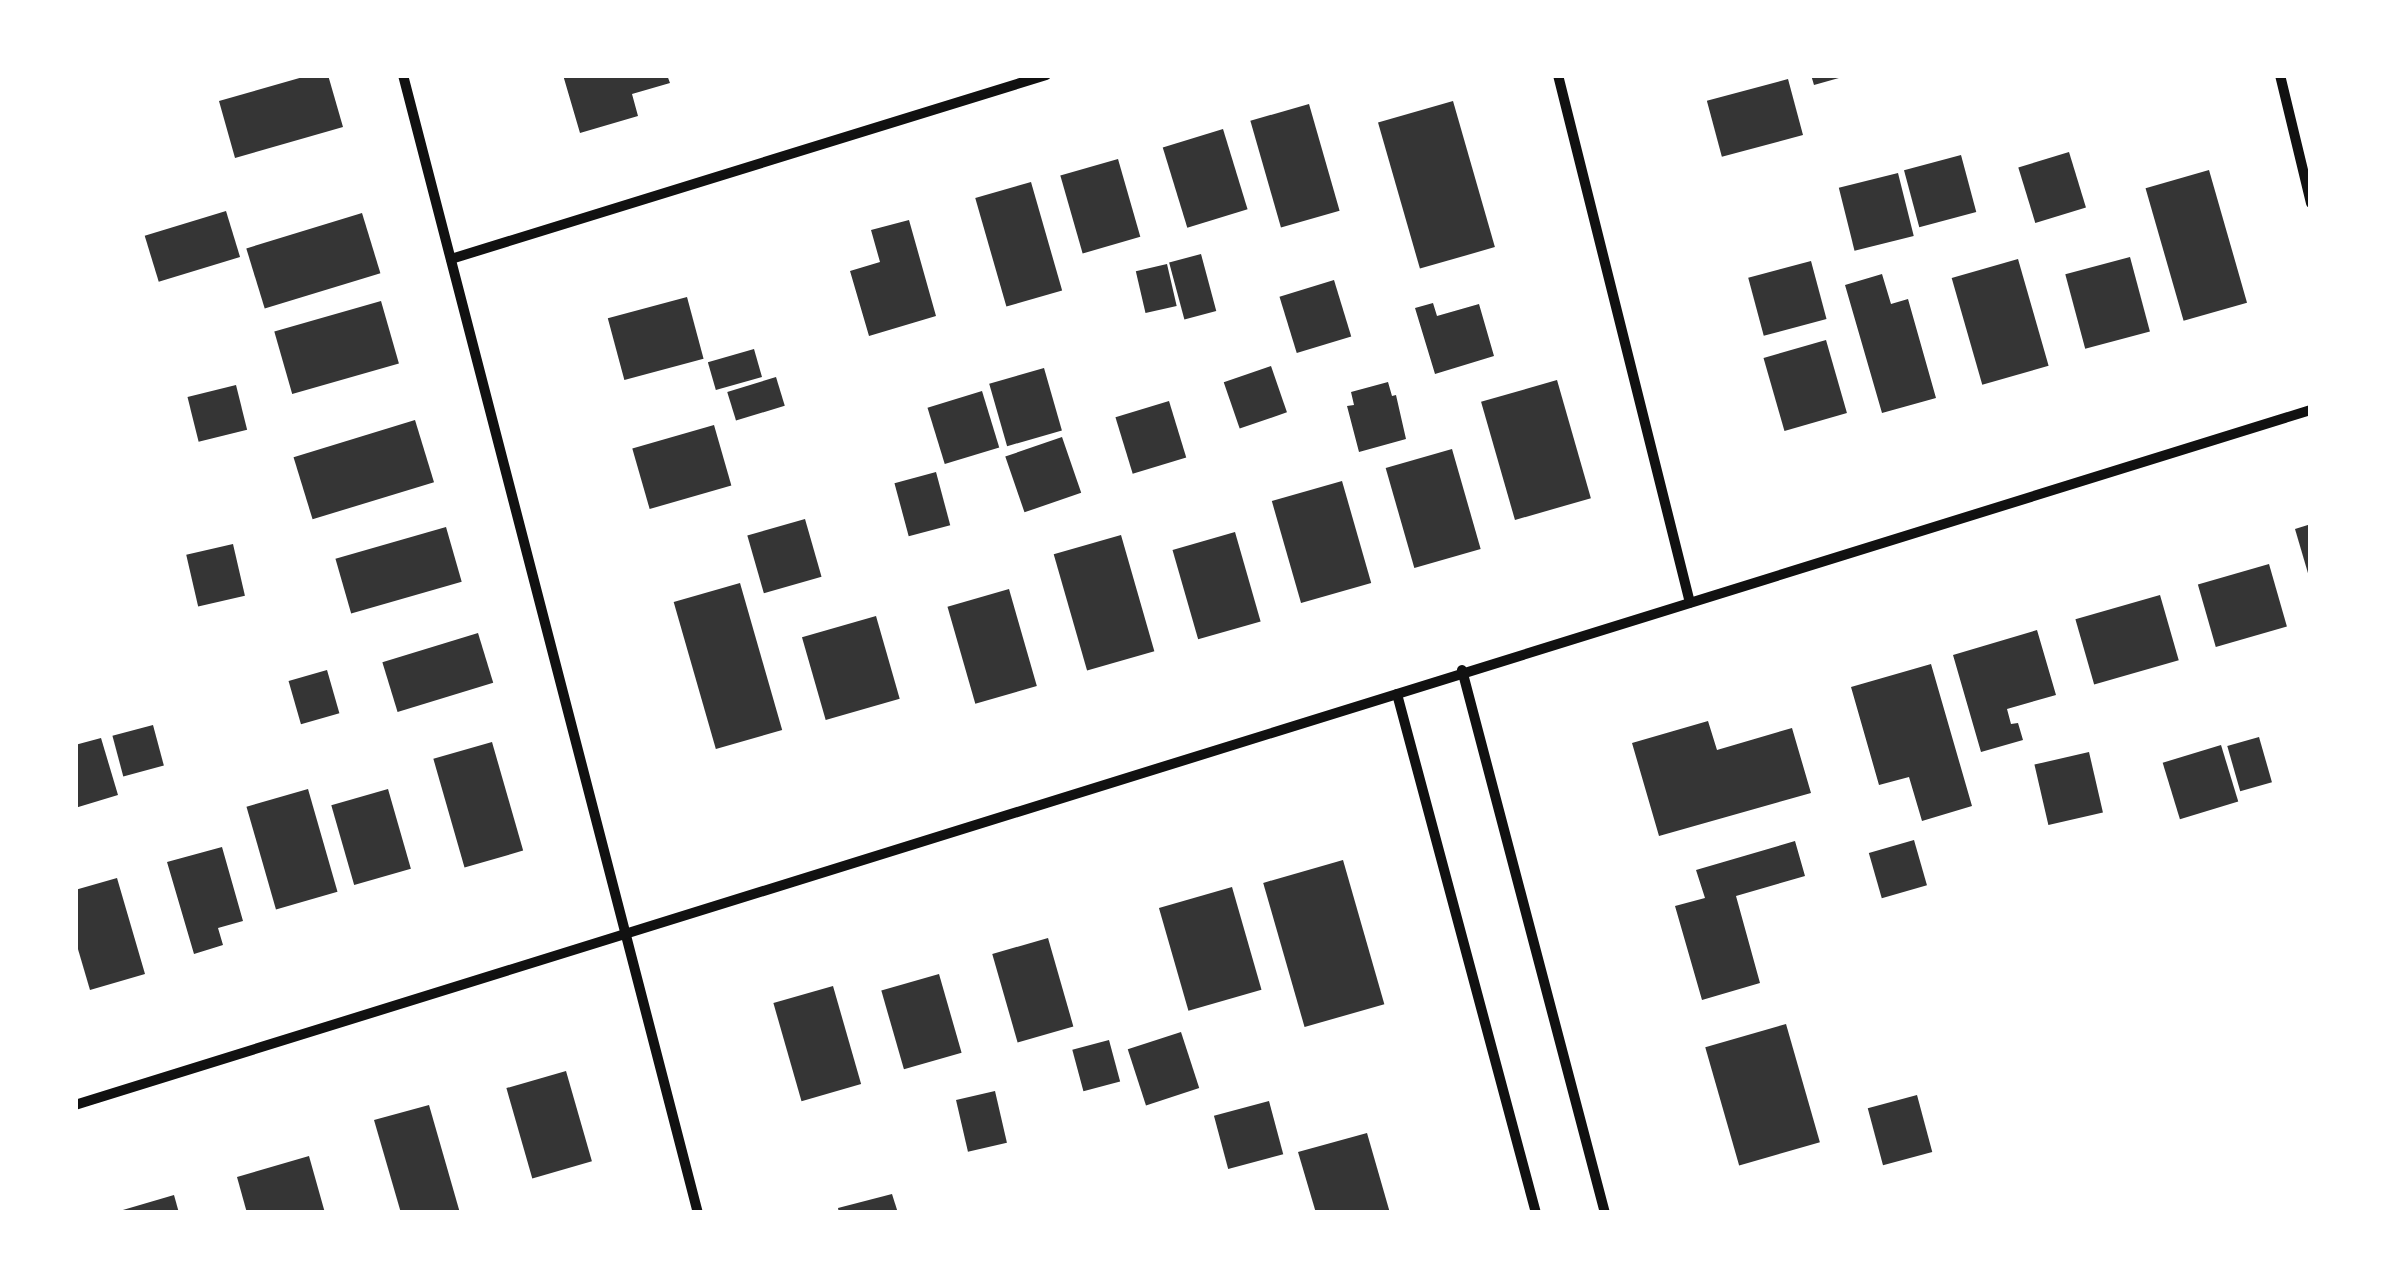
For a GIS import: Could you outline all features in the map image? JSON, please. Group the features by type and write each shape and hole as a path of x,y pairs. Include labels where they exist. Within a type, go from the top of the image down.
{"street":[{"path":"403,75 698,1213"},
{"path":"450,259 1046,75"},
{"path":"1558,75 1690,603"},
{"path":"2280,75 2311,203"},
{"path":"75,1105 1397,694 1462,670 2311,410"},
{"path":"1462,670 1605,1213"},
{"path":"1397,694 1536,1213"}],"building":[{"path":"310,75 328,75 343,127 235,158 219,101"},
{"path":"563,75 667,75 670,83 632,94 638,116 580,133"},
{"path":"1811,75 1846,75 1846,76 1814,85"},
{"path":"1788,79 1803,135 1722,157 1707,101"},
{"path":"1453,101 1495,247 1420,269 1378,122"},
{"path":"1309,104 1340,211 1281,228 1250,121"},
{"path":"1223,129 1248,209 1187,228 1163,147"},
{"path":"2069,152 2086,207 2035,223 2018,167"},
{"path":"1961,155 1976,212 1919,227 1904,170"},
{"path":"1118,159 1140,237 1083,253 1060,176"},
{"path":"2209,170 2247,303 2184,321 2146,188"},
{"path":"1898,173 1914,236 1855,251 1839,188"},
{"path":"1031,182 1062,291 1006,307 975,198"},
{"path":"226,211 240,257 159,282 145,236"},
{"path":"362,213 380,273 265,309 246,248"},
{"path":"909,220 936,316 869,336 850,271 880,262 871,230"},
{"path":"1201,254 1216,311 1184,320 1169,263"},
{"path":"2130,257 2150,331 2085,349 2065,274"},
{"path":"2018,259 2049,366 1982,385 1952,278"},
{"path":"1811,261 1827,319 1764,336 1748,278"},
{"path":"1167,264 1177,306 1145,313 1136,271"},
{"path":"1882,274 1891,304 1908,299 1936,398 1882,413 1845,285"},
{"path":"1334,280 1351,336 1297,353 1279,297"},
{"path":"687,297 704,359 624,380 608,318"},
{"path":"381,301 399,363 292,394 274,332"},
{"path":"1433,303 1437,316 1479,304 1494,356 1435,374 1415,308"},
{"path":"1826,340 1847,413 1784,431 1764,358"},
{"path":"754,349 762,377 716,390 708,362"},
{"path":"1271,366 1287,412 1240,429 1224,382"},
{"path":"1044,368 1062,430 1007,446 989,384"},
{"path":"776,377 785,406 736,421 727,392"},
{"path":"1557,380 1591,498 1515,520 1481,402"},
{"path":"1388,382 1392,396 1396,395 1406,439 1359,452 1347,406 1354,405 1351,392"},
{"path":"236,385 247,430 199,442 187,397"},
{"path":"982,391 999,447 945,464 927,408"},
{"path":"1169,401 1186,457 1133,474 1115,417"},
{"path":"415,420 434,482 313,519 294,457"},
{"path":"714,425 731,486 650,509 632,448"},
{"path":"1062,437 1081,493 1024,512 1005,457"},
{"path":"1452,449 1481,549 1414,568 1386,468"},
{"path":"936,472 950,525 909,536 894,483"},
{"path":"1342,481 1371,583 1301,603 1272,501"},
{"path":"805,519 822,577 764,593 747,536"},
{"path":"2311,524 2311,580 2310,580 2295,529"},
{"path":"446,527 462,582 351,613 335,559"},
{"path":"1235,532 1261,621 1198,639 1173,550"},
{"path":"1121,535 1154,651 1087,671 1054,554"},
{"path":"233,544 245,596 198,606 186,555"},
{"path":"2269,564 2287,626 2216,647 2198,584"},
{"path":"740,583 782,730 716,749 674,602"},
{"path":"1009,589 1037,686 975,704 947,607"},
{"path":"2160,595 2179,660 2094,685 2075,619"},
{"path":"876,616 900,699 826,720 802,637"},
{"path":"2037,630 2056,695 2007,709 2011,724 2018,723 2023,740 1981,752 1953,655"},
{"path":"478,633 493,683 398,712 382,662"},
{"path":"1931,664 1972,806 1922,821 1909,777 1879,785 1851,687"},
{"path":"327,670 339,713 301,724 289,681"},
{"path":"1708,721 1717,750 1792,728 1811,793 1659,836 1632,743"},
{"path":"153,725 164,766 123,776 112,736"},
{"path":"2259,737 2272,782 2240,791 2227,746"},
{"path":"101,738 118,795 75,808 75,745"},
{"path":"492,742 523,851 465,867 433,759"},
{"path":"2221,745 2238,801 2180,819 2163,763"},
{"path":"2089,752 2103,812 2048,825 2034,765"},
{"path":"308,789 337,892 276,909 246,807"},
{"path":"388,789 411,869 354,885 331,805"},
{"path":"1914,840 1927,885 1882,898 1869,853"},
{"path":"1795,841 1805,876 1736,896 1760,983 1702,1000 1675,906 1705,898 1696,870"},
{"path":"222,847 243,921 218,928 223,945 194,954 167,862"},
{"path":"1343,860 1384,1004 1305,1027 1263,883"},
{"path":"117,878 145,974 90,990 75,939 75,890"},
{"path":"1232,887 1261,990 1188,1011 1159,908"},
{"path":"1048,938 1073,1026 1018,1042 992,954"},
{"path":"939,974 962,1053 904,1069 881,991"},
{"path":"833,986 861,1084 802,1101 773,1003"},
{"path":"1786,1024 1820,1142 1739,1165 1705,1047"},
{"path":"1181,1032 1199,1088 1146,1105 1128,1049"},
{"path":"1109,1040 1120,1082 1083,1091 1072,1050"},
{"path":"566,1071 592,1161 532,1178 506,1088"},
{"path":"995,1091 1007,1143 968,1152 956,1100"},
{"path":"1917,1095 1932,1152 1883,1165 1868,1108"},
{"path":"1269,1101 1283,1154 1228,1169 1214,1116"},
{"path":"429,1105 460,1213 401,1213 374,1120"},
{"path":"1367,1133 1390,1213 1316,1213 1298,1152"},
{"path":"309,1156 325,1213 247,1213 237,1177"},
{"path":"892,1194 898,1213 839,1213 838,1208"},
{"path":"174,1195 179,1213 116,1213 116,1212"}]}
